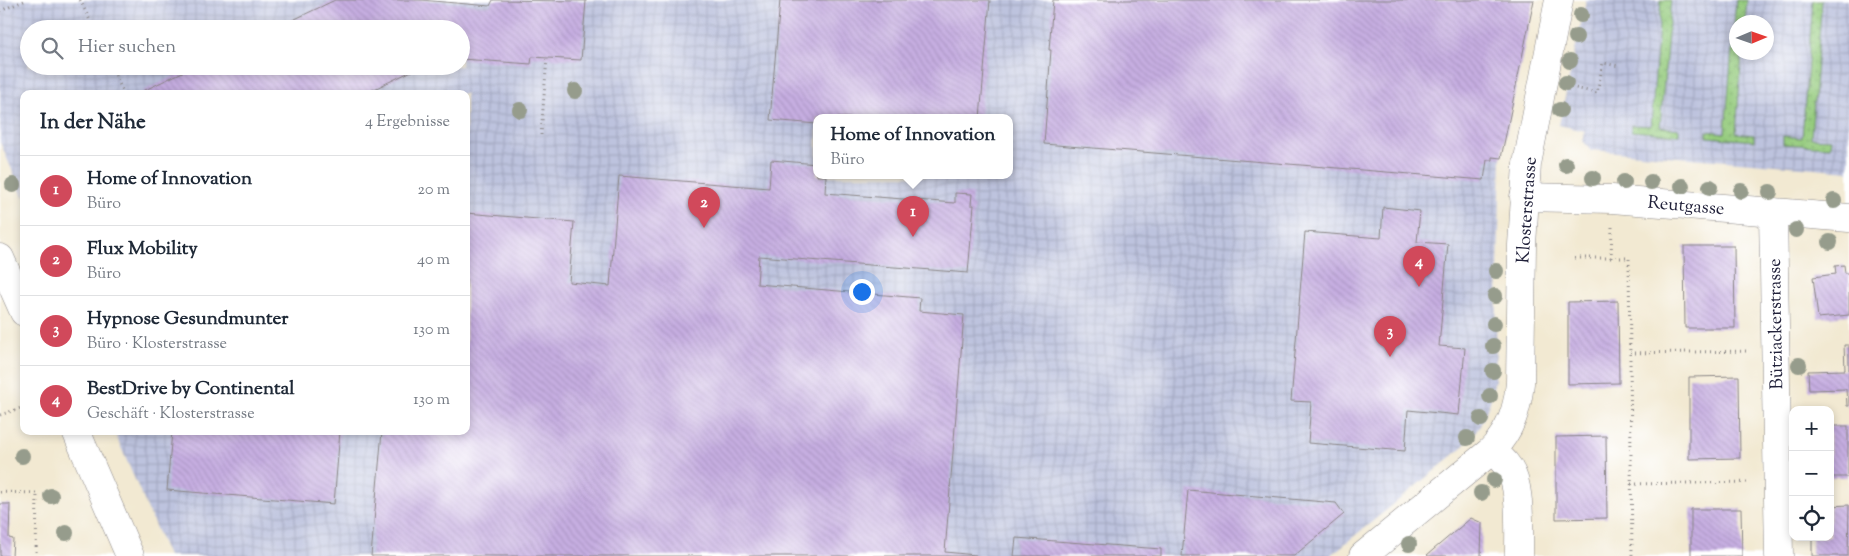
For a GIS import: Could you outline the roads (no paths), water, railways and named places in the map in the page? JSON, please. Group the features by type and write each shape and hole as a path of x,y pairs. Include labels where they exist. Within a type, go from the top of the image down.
{"street":[{"name":"Klosterstrasse","path":"1363,556 1492,450 1503,438 1512,422 1518,404 1520,383 1524,197 1527,164 1559,0"},
{"name":"Reutgasse","path":"1524,197 1612,199 1849,218"},
{"name":"Bütziackerstrasse","path":"1773,212 1779,556"},
{"path":"0,258 20,303"},
{"path":"78,435 130,556"},
{"path":"1492,450 1508,467 1514,480 1519,524 1519,556"}],"place":[{"name":"Flux Mobility","path":"704,228"},
{"name":"Home of Innovation","path":"913,237"},
{"name":"BestDrive by Continental","path":"1419,287"},
{"name":"Hypnose Gesundmunter","path":"1390,357"}]}
